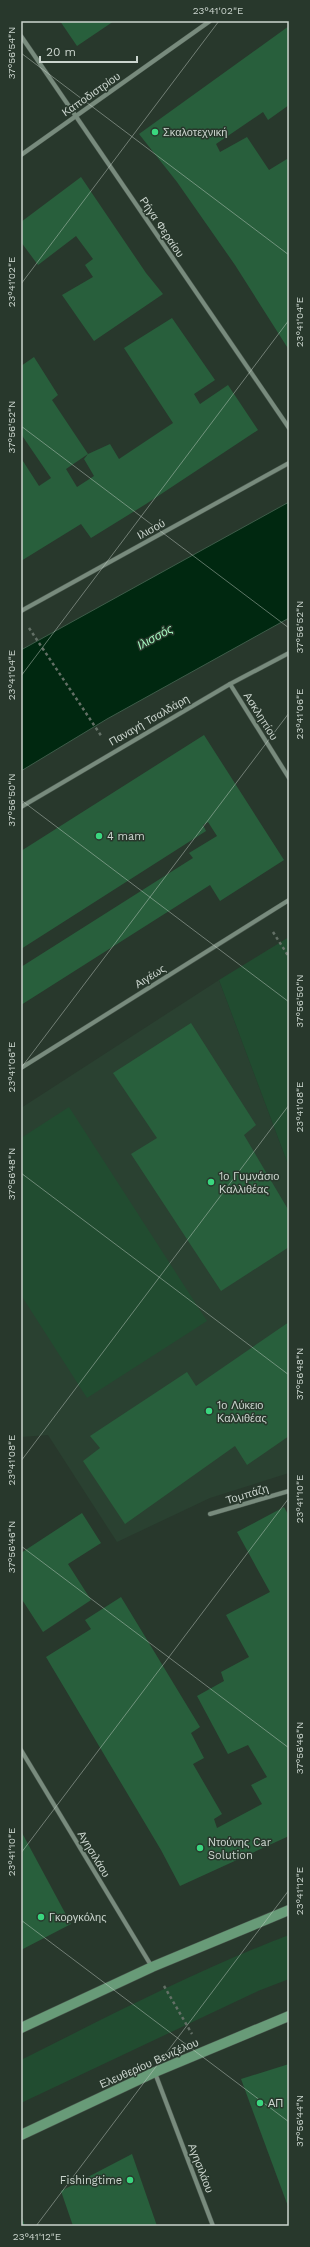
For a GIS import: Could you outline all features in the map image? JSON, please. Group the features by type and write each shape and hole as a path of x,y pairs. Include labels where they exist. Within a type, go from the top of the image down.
{"main road":[{"path":"21,2028 152,1967 289,1910"},
{"name":"Ελευθερίου Βενιζέλου","path":"21,2135 155,2072 289,2016"}],"street":[{"name":"Καποδιστρίου","path":"21,154 210,21"},
{"name":"Ρήγα Φεραίου","path":"21,36 289,428"},
{"name":"Ιλισού","path":"21,611 289,463"},
{"name":"Παναγή Τσαλδάρη","path":"21,807 230,684 289,653"},
{"name":"Ασκληπίου","path":"230,684 289,778"},
{"name":"Αιγέως","path":"21,1068 289,900"},
{"name":"Τομπάζη","path":"210,1514 289,1491"},
{"name":"Αγησιλάου","path":"21,1750 152,1967"},
{"name":"Αγησιλάου","path":"155,2072 213,2226"}],"path":[{"path":"28,628 101,735"},
{"path":"263,916 289,957"},
{"path":"152,1967 203,2052"}],"shaded area":[{"path":"289,937 289,1167 219,980"},
{"path":"219,980 289,1167 289,1473 210,1498 117,1542 48,1435 21,1437 21,1108"},
{"path":"69,1107 207,1321 87,1398 21,1295 21,1138"},
{"path":"289,1935 289,1979 258,1991 21,2103 21,2060 187,1978"}],"water":[{"name":"Ιλισσός","path":"289,502 289,618 107,719 21,771 21,650"}],"building":[{"path":"60,21 114,21 77,46"},
{"path":"289,26 289,105 268,120 263,112 216,144 220,152 247,137 269,170 287,159 289,161 289,350 235,265 177,182 139,134"},
{"path":"81,177 146,273 163,294 94,341 62,295 93,277 85,265 93,259 76,236 38,265 21,242 21,222"},
{"path":"172,318 215,380 194,394 200,404 228,385 258,430 146,504 91,538 81,524 21,561 21,458 39,486 51,478 21,434 21,366 34,357 58,395 52,400 88,454 110,444 119,459 173,423 124,348","holes":["88,454 84,459 94,476 77,487 66,469"]},
{"path":"204,735 284,860 220,901 210,885 21,1005 21,967 193,858 189,853 217,836 208,822 203,825 206,831 21,949 21,851"},
{"name":"1ο Γυμνάσιο Καλλιθέας","path":"191,1023 256,1125 244,1135 289,1211 289,1247 221,1291 131,1154 157,1138 113,1073"},
{"name":"1ο Λύκειο Καλλιθέας","path":"289,1322 289,1436 247,1465 235,1446 125,1524 83,1461 100,1448 90,1436 187,1372 196,1386"},
{"path":"284,1507 289,1516 289,1836 180,1886 161,1850 46,1657 91,1629 85,1620 121,1597 200,1727 191,1733 204,1758 193,1764 222,1814 214,1819 217,1828 262,1804 251,1785 267,1777 248,1745 228,1754 197,1696 224,1681 221,1672 249,1657 226,1615 270,1592 237,1532"},
{"path":"82,1513 101,1543 68,1564 91,1600 43,1632 21,1598 21,1553"},
{"path":"21,1831 71,1924 21,1950"},
{"path":"289,2064 289,2209 241,2079"},
{"path":"132,2154 157,2226 73,2226 61,2191"},
{"path":"21,2215 25,2226 21,2226"}],"place":[{"name":"Σκαλοτεχνική","path":"155,132"},
{"name":"4 mam","path":"99,836"},
{"name":"1ο Γυμνάσιο Καλλιθέας","path":"211,1182"},
{"name":"1ο Λύκειο Καλλιθέας","path":"209,1411"},
{"name":"Ντούνης Car Solution","path":"200,1848"},
{"name":"Γκοργκόλης","path":"41,1917"},
{"name":"ΑΠ","path":"260,2103"},
{"name":"Fishingtime","path":"130,2180"}]}
